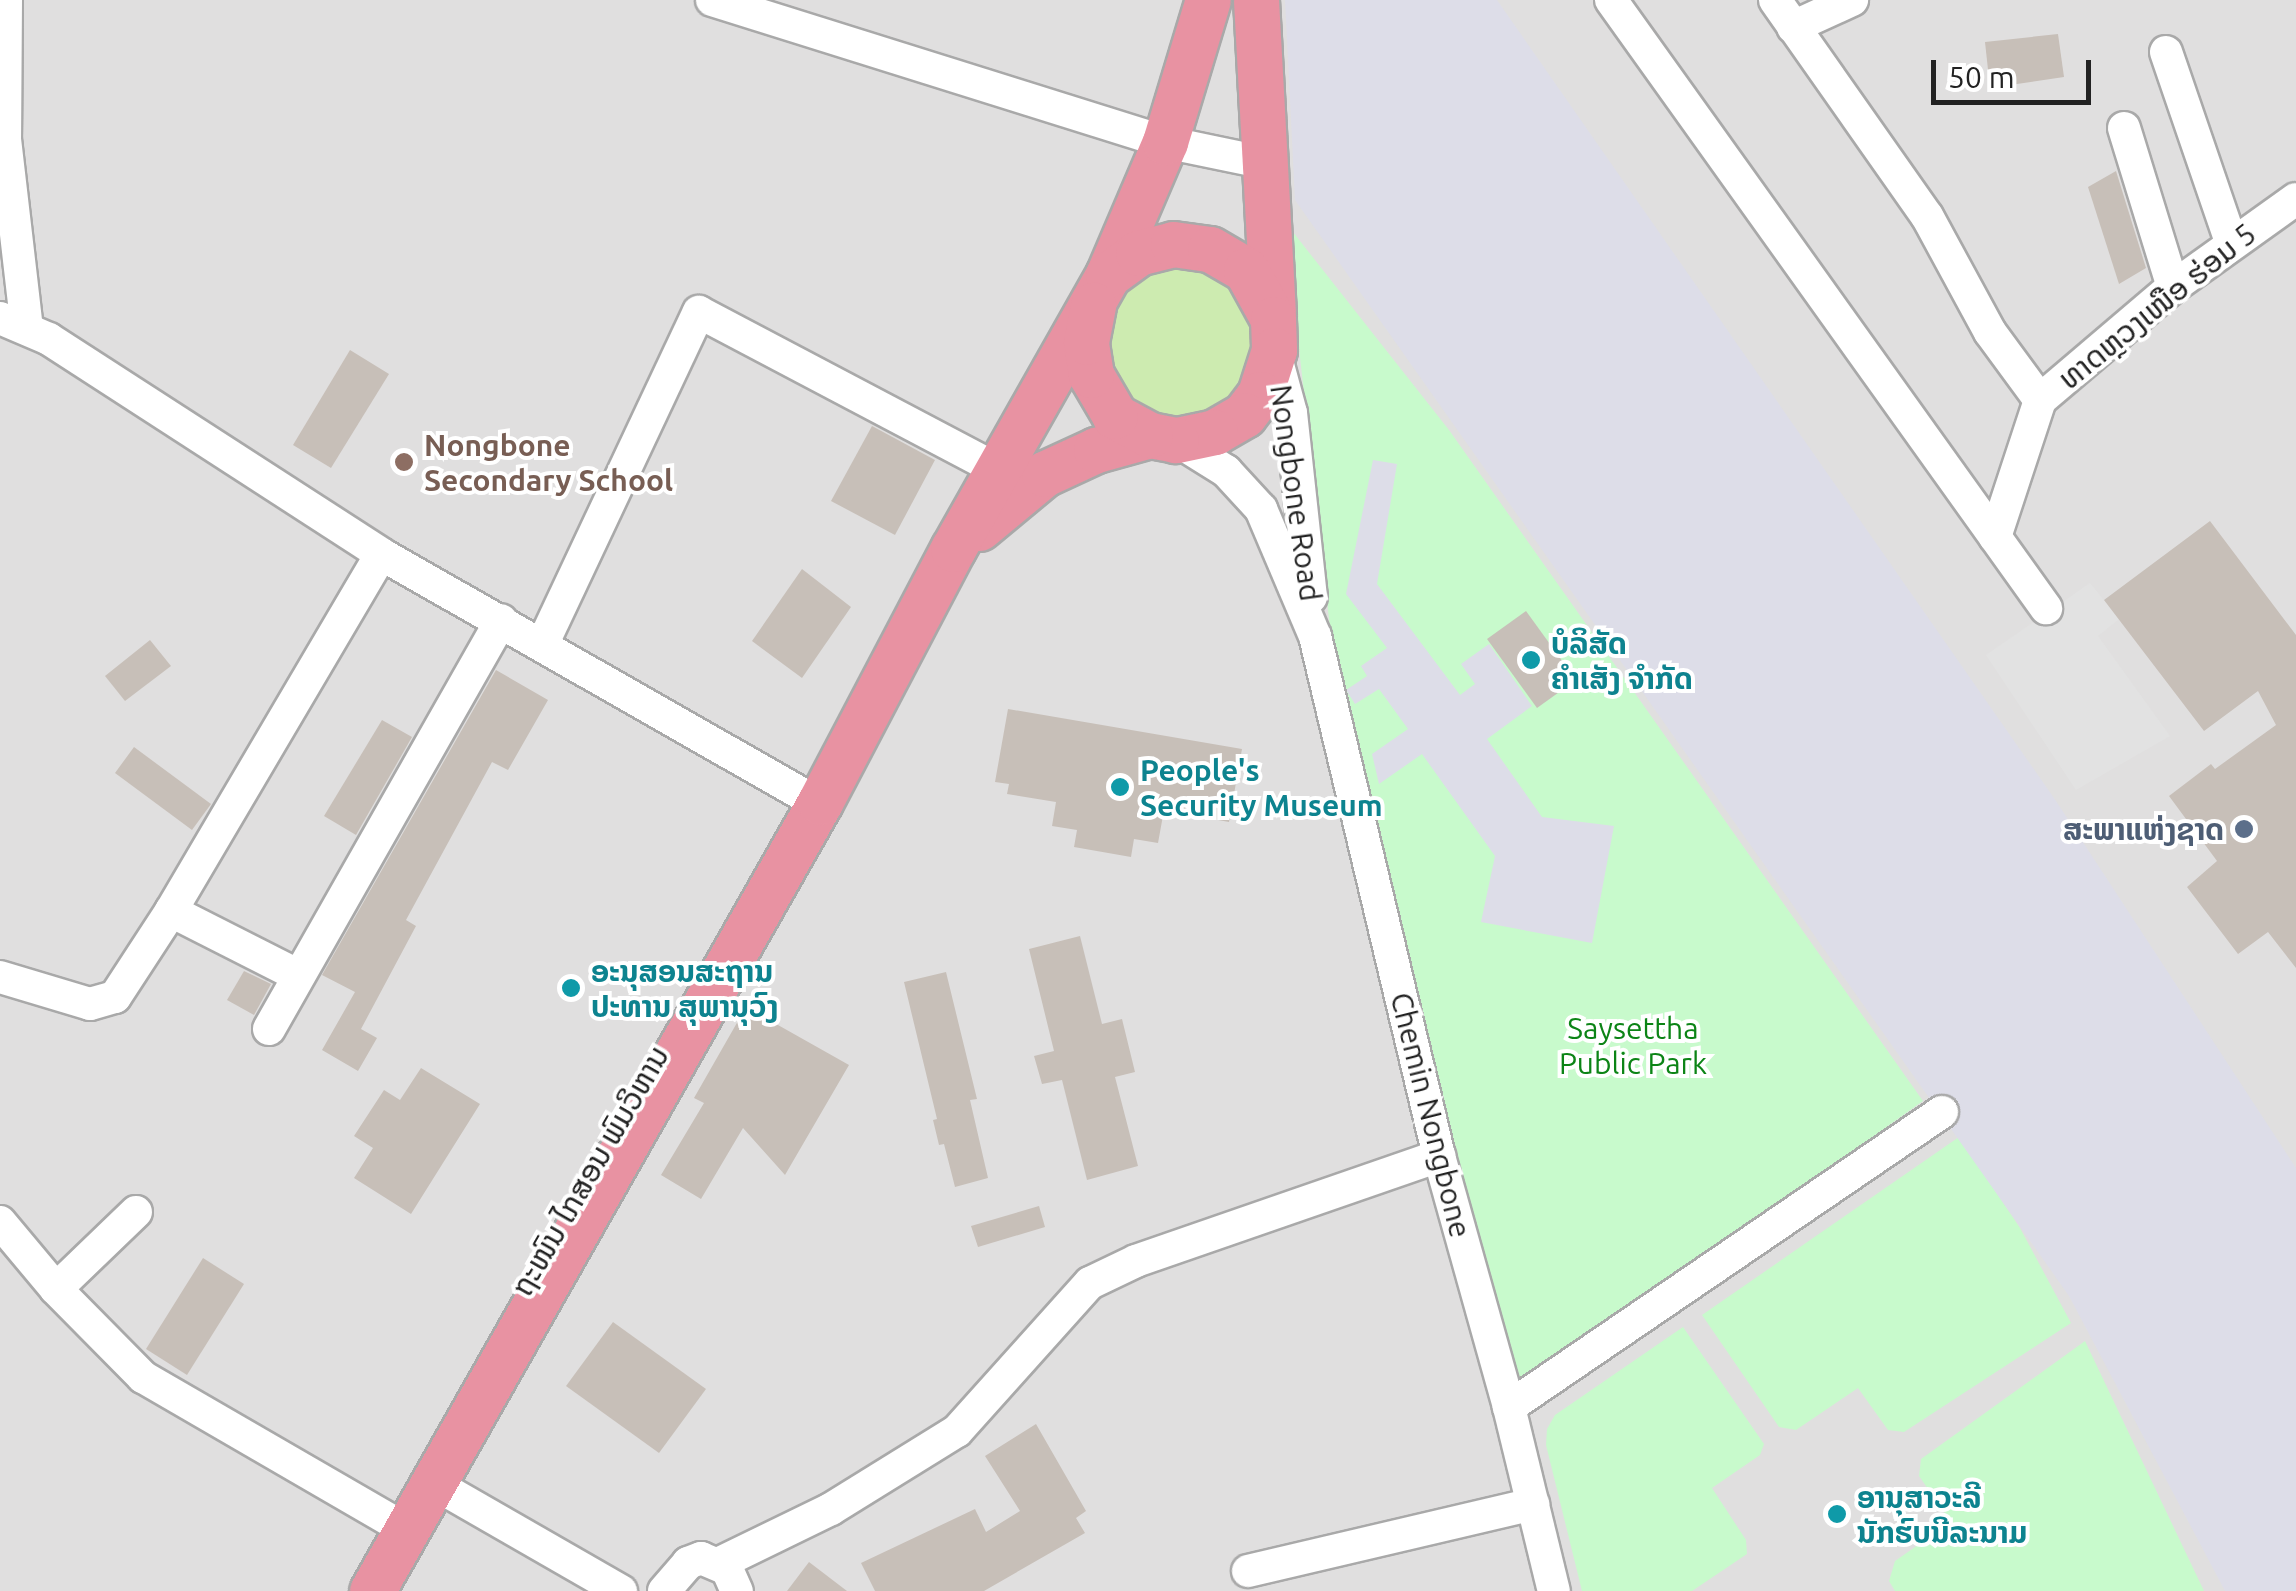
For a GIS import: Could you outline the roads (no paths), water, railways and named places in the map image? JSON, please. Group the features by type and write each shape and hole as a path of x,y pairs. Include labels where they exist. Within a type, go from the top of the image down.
{"highway":[{"name":"ຖະໜົນ ໄກສອນ ພົມວິຫານ","path":"372,1591 820,802 953,549 1100,290 1165,142 1208,0"},
{"path":"1256,0 1274,335 1260,394 1244,414 1215,432 1163,437 1115,416 1091,376 1086,342 1100,290 1138,253 1173,244 1210,249 1246,270 1274,335"},
{"name":"ຖະໜົນ ໄກສອນ ພົມວິຫານ","path":"353,1591 804,795 913,592 953,549 1044,474 1096,450 1163,437"}],"street":[{"path":"6,0 5,139 13,324 49,339 382,554 544,643 804,795"},
{"path":"712,0 1165,142 1262,162"},
{"path":"1611,0 2046,608"},
{"path":"1852,0 1784,14 1927,216 1990,332 2040,400"},
{"path":"2166,52 2232,242"},
{"path":"2124,128 2173,286"},
{"name":"ທາດຫຼວງເໜືອ ຮ່ອມ 5","path":"1995,537 2040,400 2173,286 2296,199"},
{"path":"544,643 699,312 1000,471"},
{"name":"Nongbone Road","path":"1274,335 1291,413 1315,636"},
{"path":"1163,437 1226,471 1261,509 1315,636"},
{"path":"0,977 90,1004 115,997 171,911 382,554"},
{"path":"269,1029 501,620"},
{"name":"Chemin Nongbone","path":"1315,636 1439,1156 1509,1407 1554,1591"},
{"path":"171,911 297,975"},
{"path":"1509,1407 1942,1112"},
{"path":"718,1564 831,1510 957,1431 1090,1283 1136,1261 1439,1156"},
{"path":"56,1289 136,1212"},
{"path":"0,1222 56,1289 143,1377 391,1521"},
{"path":"433,1483 621,1591"},
{"path":"1248,1571 1533,1504"},
{"path":"664,1591 696,1558 718,1564 732,1575 737,1591"}],"place":[{"name":"Nongbone Secondary School","path":"404,462"},
{"name":"ບໍລິສັດ ຄຳເສັງ ຈຳກັດ","path":"1531,660"},
{"name":"People's Security Museum","path":"1120,787"},
{"name":"ສະພາແຫ່ງຊາດ","path":"2244,829"},
{"name":"ອະນຸສອນສະຖານ ປະທານ ສຸພານຸວົງ","path":"571,988"},
{"name":"ອານຸສາວະລີ ນັກຮົບນີລະນາມ","path":"1837,1514"}],"park label":[{"name":"Saysettha Public Park","path":"1633,1045"}]}
